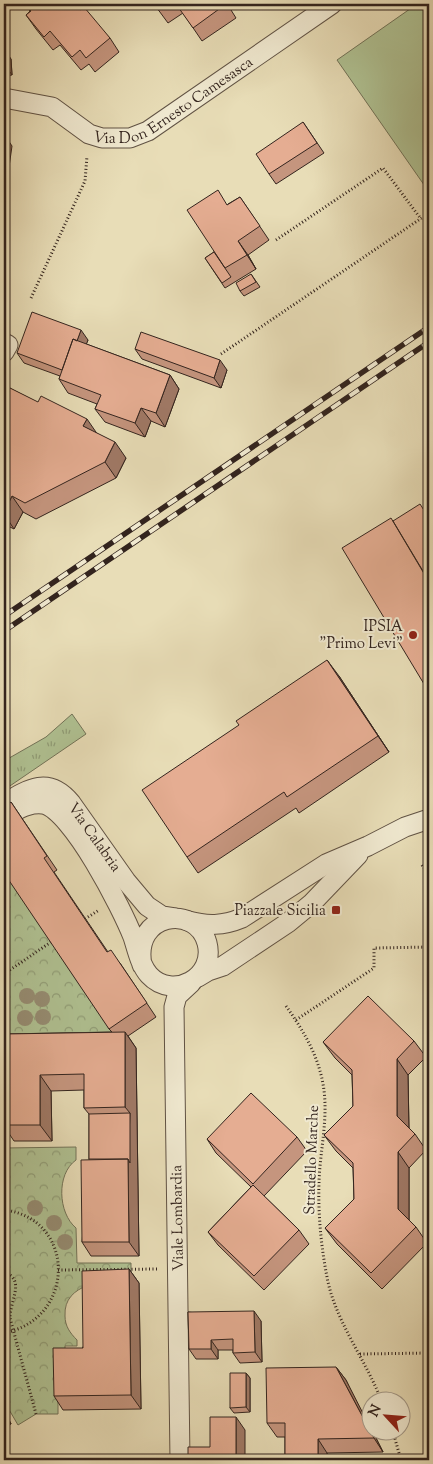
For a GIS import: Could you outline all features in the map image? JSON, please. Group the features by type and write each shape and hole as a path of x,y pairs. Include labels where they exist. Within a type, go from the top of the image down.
{"street":[{"name":"Via Don Ernesto Camesasca","path":"4,98 52,108 88,134 102,138 130,138 148,131 332,4"},
{"path":"4,343 8,344 4,352"},
{"name":"Via Calabria","path":"4,804 24,792 39,787 49,787 60,792 71,803 126,881 147,906 162,916 180,919"},
{"name":"Via Calabria","path":"4,816 28,805 42,804 53,808 63,817 112,890 142,965"},
{"path":"375,842 352,860 312,903 289,922 223,966 208,971 180,986 168,986 157,982 148,975 142,965 140,953 147,931 165,919 180,919 214,925 229,923 242,918 326,864 405,827 429,818"},
{"name":"Viale Lombardia","path":"180,919 194,925 202,932 208,952 207,961 194,980 177,996 174,1007 180,1460"}],"path":[{"path":"31,298 85,181 88,134"},
{"path":"276,240 383,168 421,219"},
{"path":"221,354 429,213"},
{"path":"422,865 429,876"},
{"path":"4,974 51,942"},
{"path":"296,1020 374,968 374,948 429,947"},
{"name":"Stradello Marche","path":"286,1006 314,1053 324,1087 325,1105 319,1205 328,1281 339,1315 377,1392"},
{"path":"4,1210 19,1213 43,1230 54,1247 58,1270 56,1287 48,1306 33,1322 4,1333"},
{"path":"58,1270 177,1269"},
{"path":"4,1272 12,1276 16,1287 10,1311 12,1331 36,1414"},
{"path":"360,1354 429,1353"},
{"path":"396,1442 401,1460"}],"green space":[{"path":"417,4 429,4 429,192 337,60"},
{"path":"72,714 86,734 4,790 4,761 46,737"},
{"path":"4,872 115,1037 4,1046"},
{"path":"76,1147 76,1160 65,1174 62,1194 66,1213 76,1228 77,1263 131,1263 131,1276 88,1285 71,1296 66,1305 65,1320 68,1329 77,1340 77,1346 65,1346 65,1362 58,1364 58,1414 36,1414 18,1425 4,1401 4,1148"}],"building":[{"path":"25,4 74,4 80,10 84,7 110,38 86,58 80,50 72,57 50,31 44,37 26,15 31,11"},
{"path":"154,4 167,4 158,10"},
{"path":"176,4 226,4 193,28"},
{"path":"303,122 317,143 269,174 256,154"},
{"path":"218,190 227,205 240,197 260,226 238,241 247,255 225,268 187,210"},
{"path":"214,252 231,277 222,283 205,258"},
{"path":"251,274 256,282 240,291 236,283"},
{"path":"32,312 81,330 77,341 73,339 62,370 17,353"},
{"path":"141,332 220,360 214,378 135,349"},
{"path":"73,339 170,375 156,413 141,408 135,423 95,409 101,395 59,379"},
{"path":"4,385 38,402 41,396 87,419 83,426 115,442 105,462 25,503 12,496 4,512"},
{"path":"420,504 429,518 429,581 393,521"},
{"name":"IPSIA \"Primo Levi\"","path":"391,518 429,582 429,681 424,684 342,548"},
{"path":"327,660 378,736 287,797 284,792 187,857 142,790 239,725 236,721"},
{"path":"11,802 47,856 44,858 107,952 111,950 147,1003 109,1029 4,873 4,807"},
{"path":"368,996 414,1041 397,1059 397,1116 415,1134 398,1152 398,1209 416,1227 371,1273 325,1228 354,1199 353,1163 324,1135 353,1106 352,1070 323,1042"},
{"path":"125,1032 125,1107 84,1108 84,1074 40,1075 40,1125 4,1125 4,1034"},
{"path":"251,1093 297,1137 253,1184 207,1139"},
{"path":"130,1113 130,1163 128,1159 89,1159 89,1114"},
{"path":"128,1159 129,1242 82,1242 81,1160"},
{"path":"253,1185 299,1230 254,1276 208,1232"},
{"path":"129,1269 131,1395 54,1396 53,1348 83,1348 82,1271"},
{"path":"254,1311 255,1352 233,1353 233,1339 211,1340 211,1349 189,1349 188,1312"},
{"path":"336,1367 360,1412 360,1438 318,1439 318,1460 285,1460 285,1423 267,1423 266,1368"},
{"path":"230,1373 246,1373 246,1407 230,1408"},
{"path":"210,1417 236,1417 236,1460 188,1460 188,1447 210,1447"},
{"path":"81,1456 92,1456 92,1460 81,1460"}],"railway":[{"path":"4,616 429,327"},
{"path":"4,631 429,342"}],"place":[{"name":"IPSIA \"Primo Levi\"","path":"413,635"},
{"name":"Piazzale Sicilia","path":"336,910"}]}
